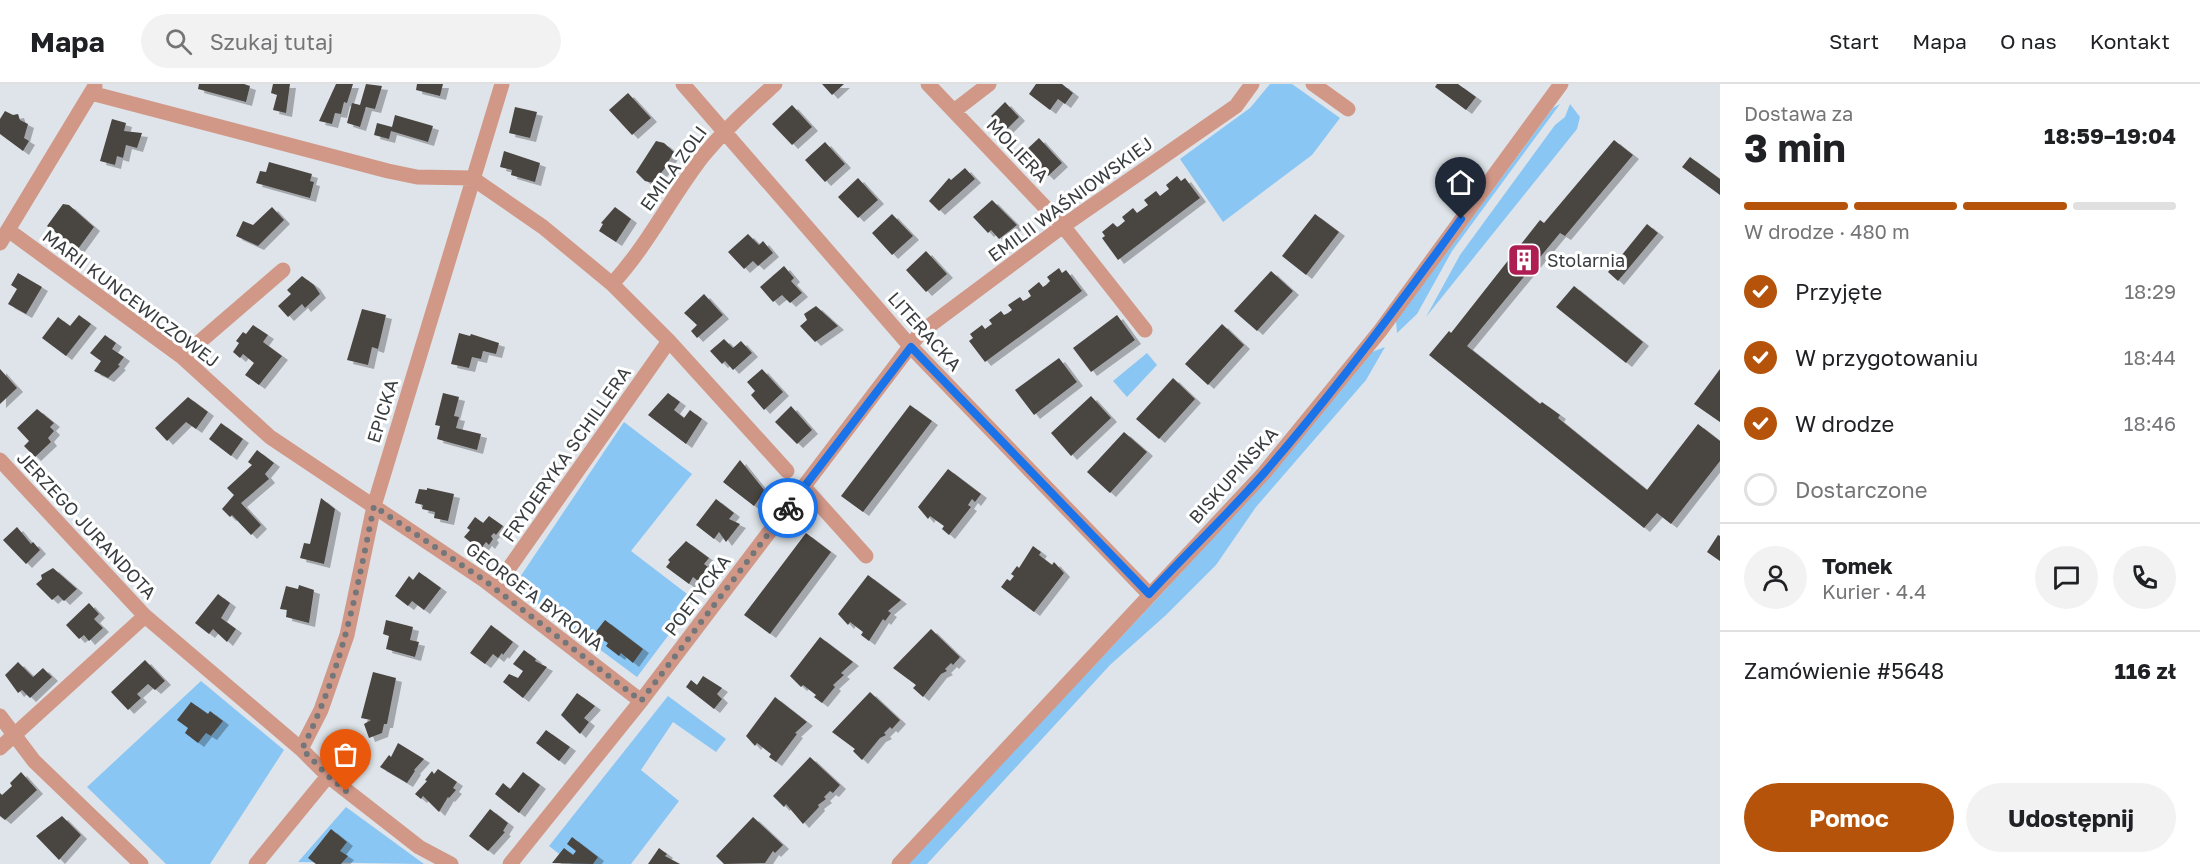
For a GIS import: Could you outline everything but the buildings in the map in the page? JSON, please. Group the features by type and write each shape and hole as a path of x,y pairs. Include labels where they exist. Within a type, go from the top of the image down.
{"street":[{"name":"EPICKA","path":"302,749 321,710 347,635 374,506 502,84"},
{"name":"LITERACKA","path":"683,84 911,347 1149,594"},
{"name":"EMILA ZOLI","path":"612,284 640,252 682,186 724,131 775,84"},
{"name":"MOLIERA","path":"928,84 1064,226 1145,330"},
{"path":"954,111 989,84"},
{"name":"EMILII WAŚNIOWSKIEJ","path":"911,347 921,332 1064,226 1236,106 1252,84"},
{"path":"1313,84 1348,109"},
{"name":"BISKUPIŃSKA","path":"899,864 1264,473 1380,332 1561,84"},
{"path":"4,236 94,89 388,171 417,177 472,178 543,226 612,284 669,341 788,471"},
{"name":"MARII KUNCEWICZOWEJ","path":"4,236 182,357 270,437 374,506"},
{"path":"182,357 283,270"},
{"name":"FRYDERYKA SCHILLERA","path":"495,588 669,341"},
{"name":"POETYCKA","path":"510,864 641,701 911,347"},
{"name":"JERZEGO JURANDOTA","path":"0,460 145,616 302,749 328,776 419,847 451,864"},
{"path":"804,487 866,556"},
{"name":"GEORGE'A BYRONA","path":"374,506 495,588 641,701"},
{"path":"0,748 145,616"},
{"path":"0,716 34,761 141,864"},
{"path":"256,864 328,776"}],"shaded area":[{"path":"1270,84 1292,84 1340,118 1312,155 1223,222 1180,159 1250,108"},
{"path":"1560,104 1452,251 1417,314 1397,333 1396,321 1553,108"},
{"path":"1570,104 1580,117 1577,129 1426,317 1460,255 1555,125 1565,117"},
{"path":"1385,347 1366,380 1256,507 1216,565 1166,615 1110,665 927,864 906,864 1203,549 1261,485 1372,352"},
{"path":"1147,353 1157,365 1127,397 1113,381"},
{"path":"624,422 692,474 631,551 695,600 637,677 514,586"},
{"path":"201,681 284,750 210,864 166,864 87,787"},
{"path":"668,696 726,739 716,752 673,722 641,770 679,801 631,864 572,864 549,846"},
{"path":"346,807 424,864 298,862"}],"way so far":[{"path":"346,791 302,749 321,710 347,635 374,506 484,580 641,701 788,508"}],"place":[{"name":"Stolarnia","path":"1524,260"}],"route":[{"path":"788,508 897,362 911,347 1149,594 1264,473 1325,400 1380,332 1461,219"}]}
